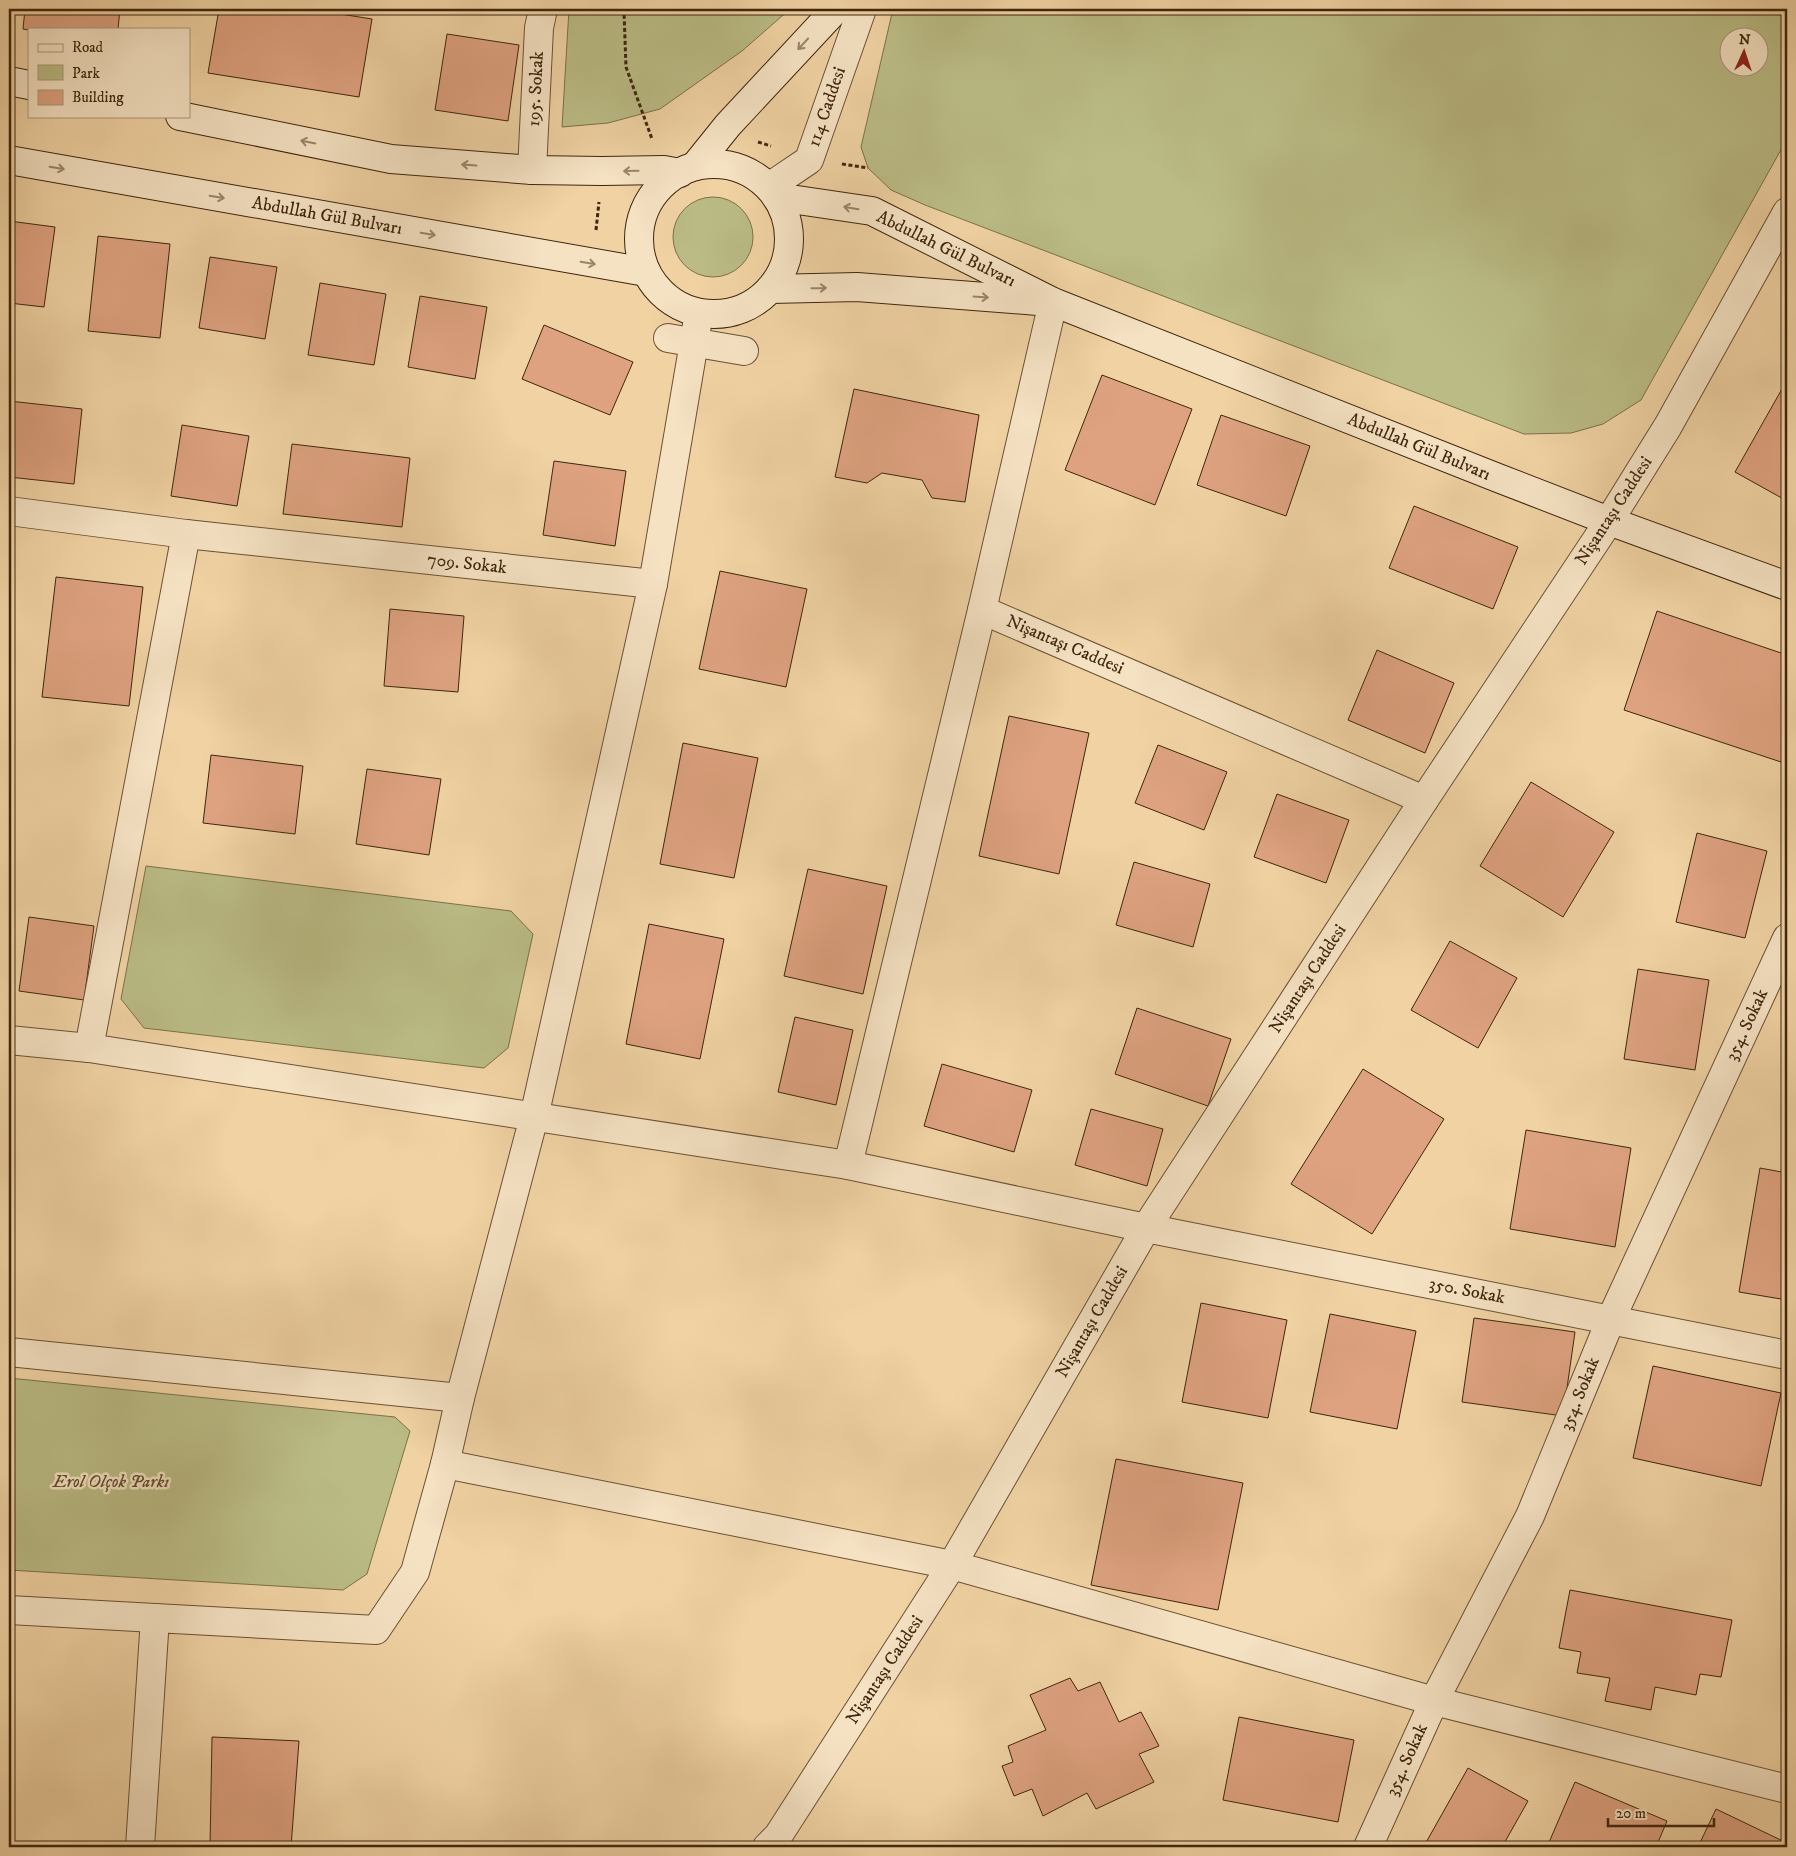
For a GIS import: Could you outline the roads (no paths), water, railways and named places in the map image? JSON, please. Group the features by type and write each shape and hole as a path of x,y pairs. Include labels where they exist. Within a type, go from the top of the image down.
{"street":[{"name":"195. Sokak","path":"532,170 539,28 543,9"},
{"path":"190,118 391,159 532,170 680,170 715,164 735,167 754,175 773,192 787,219 790,244 784,269 770,289 756,302 738,310 718,314 699,313 677,304 659,290 646,272 639,249 640,226 647,204 661,186 680,170 728,125 836,9"},
{"name":"114 Caddesi","path":"773,192 809,160 862,9"},
{"path":"9,81 28,85"},
{"name":"Abdullah Gül Bulvarı","path":"9,160 646,272"},
{"name":"Abdullah Gül Bulvarı","path":"773,192 872,212 1053,302 1610,521 1787,586"},
{"name":"Nişantaşı Caddesi","path":"767,1847 778,1836 952,1565 1146,1228 1424,800 1610,521 1668,426 1787,212"},
{"name":"Abdullah Gül Bulvarı","path":"770,289 857,287 1053,302"},
{"path":"848,1165 982,610 1053,302"},
{"path":"9,1610 376,1630 416,1572 534,1116 652,584 681,341 699,313"},
{"path":"681,341 744,352"},
{"name":"709. Sokak","path":"9,511 186,534 652,584"},
{"path":"89,1048 186,534"},
{"name":"Nişantaşı Caddesi","path":"982,610 1424,800"},
{"name":"354. Sokak","path":"1368,1847 1434,1701 1530,1516 1611,1319 1787,938"},
{"name":"350. Sokak","path":"9,1040 89,1048 848,1165 1146,1228 1787,1355"},
{"path":"9,1352 460,1398"},
{"path":"445,1464 952,1565 1434,1701 1787,1789"},
{"path":"140,1847 154,1618"}],"park label":[{"name":"Erol Olçok Parkı","path":"111,1482"}]}
